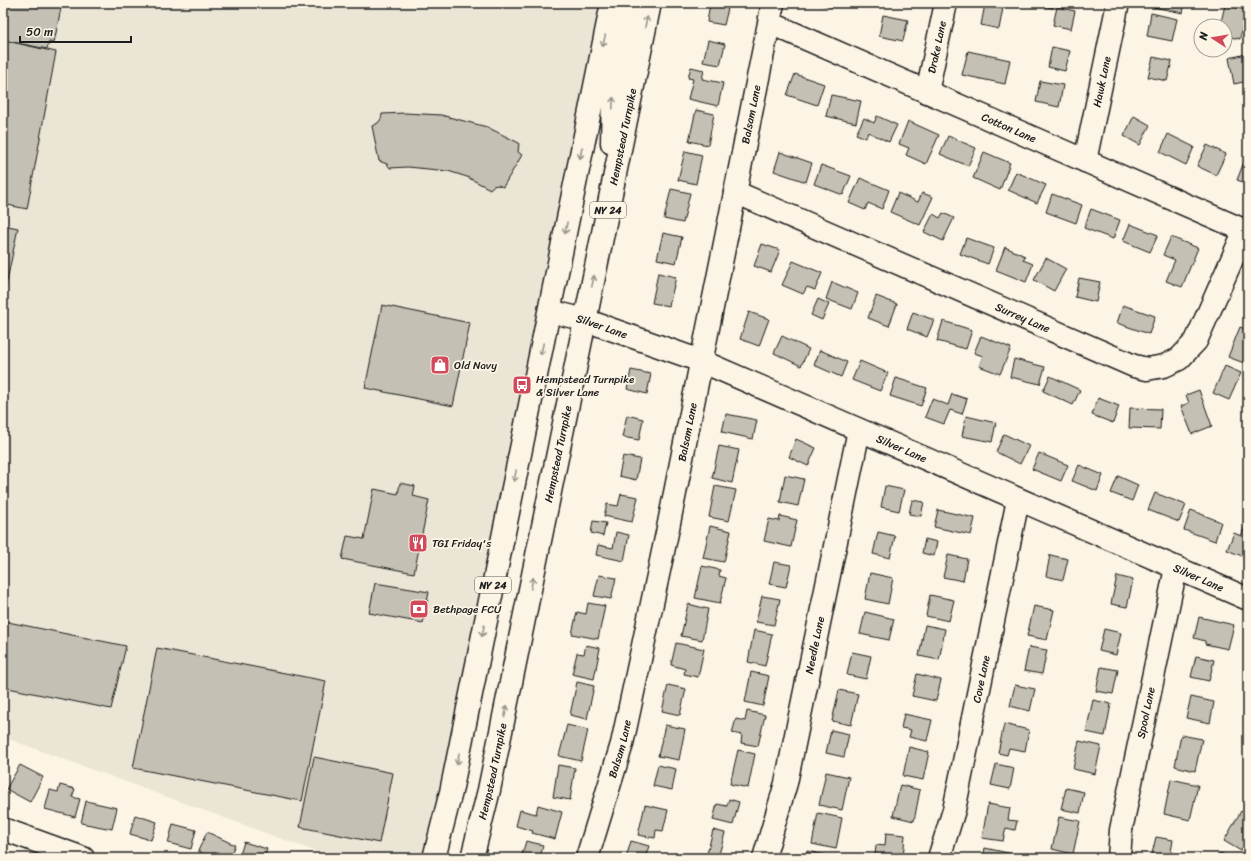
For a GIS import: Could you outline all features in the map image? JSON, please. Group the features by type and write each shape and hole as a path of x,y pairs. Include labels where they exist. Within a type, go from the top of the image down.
{"street":[{"name":"NY 24","path":"434,858 452,792 612,3"},
{"path":"613,184 613,93 631,3"},
{"name":"Hempstead Turnpike","path":"472,858 491,782 650,3"},
{"name":"Drake Lane","path":"927,92 946,3"},
{"name":"Hawk Lane","path":"1085,160 1118,3"},
{"name":"Cotton Lane","path":"771,13 927,92 1246,231"},
{"name":"Balsam Lane","path":"587,858 622,744 667,533 771,13"},
{"name":"Surrey Lane","path":"735,192 1134,366 1147,369 1164,366 1179,359 1196,341 1246,231"},
{"name":"Silver Lane","path":"550,311 585,320 701,361 1248,599"},
{"name":"Needle Lane","path":"764,858 786,783 859,430"},
{"name":"Cove Lane","path":"940,858 954,810 1018,500"},
{"name":"Spool Lane","path":"1119,858 1121,830 1176,568"},
{"path":"3,829 50,852 83,858"}],"shaded area":[{"path":"3,3 611,3 433,858 334,858 3,737"}],"building":[{"path":"3,3 62,3 54,43 49,42 47,49 3,40"},
{"path":"710,3 729,4 724,25 707,22"},
{"path":"813,3 834,3 833,7"},
{"path":"1040,3 1054,3 1053,8 1040,6"},
{"path":"1154,3 1185,3 1183,13 1153,7"},
{"path":"985,4 1003,8 999,29 981,25"},
{"path":"1225,5 1246,10 1240,39 1233,38 1233,18 1222,18"},
{"path":"1057,7 1075,11 1071,29 1053,25"},
{"path":"1151,13 1177,19 1172,41 1147,36"},
{"path":"883,15 908,20 903,41 879,36"},
{"path":"3,40 56,52 27,209 3,204"},
{"path":"708,40 725,44 720,65 703,62"},
{"path":"1052,47 1070,51 1065,71 1048,67"},
{"path":"968,51 1010,60 1005,84 962,75"},
{"path":"1246,54 1248,81 1234,84 1229,58"},
{"path":"1153,57 1172,61 1167,81 1148,77"},
{"path":"691,67 704,70 702,79 723,83 718,106 688,99 693,79 688,78"},
{"path":"795,74 824,84 817,105 787,95"},
{"path":"1040,81 1063,85 1059,107 1036,102"},
{"path":"831,95 861,101 856,123 826,116"},
{"path":"696,110 714,114 708,145 689,141"},
{"path":"405,113 441,115 487,127 519,143 518,152 522,155 503,187 498,185 493,186 490,189 467,177 448,171 408,167 390,168 387,164 379,161 372,126 378,123 382,114"},
{"path":"877,116 897,125 889,142 868,132 866,138 856,134 864,118 874,123"},
{"path":"1134,116 1150,125 1140,145 1124,136"},
{"path":"908,121 939,135 926,164 906,155 909,148 899,144"},
{"path":"1168,134 1194,147 1186,165 1160,152"},
{"path":"948,136 976,148 968,166 940,154"},
{"path":"1207,145 1226,154 1216,175 1197,166"},
{"path":"685,151 702,155 696,184 678,180"},
{"path":"780,152 812,163 806,182 774,171"},
{"path":"984,152 1010,163 1000,190 973,178"},
{"path":"1244,162 1248,164 1248,184 1237,180"},
{"path":"821,165 851,176 843,195 814,184"},
{"path":"1016,172 1046,185 1037,203 1008,190"},
{"path":"860,178 889,190 882,209 868,203 865,210 849,203"},
{"path":"671,189 690,193 683,223 664,219"},
{"path":"898,193 918,202 922,193 933,197 920,225 890,212"},
{"path":"1052,194 1082,205 1076,223 1046,212"},
{"path":"1091,209 1120,220 1113,239 1084,228"},
{"path":"943,213 954,218 943,241 924,232 933,214 940,218"},
{"path":"1130,224 1158,235 1150,252 1123,241"},
{"path":"3,225 18,228 3,300"},
{"path":"663,233 682,237 676,263 657,259"},
{"path":"1171,237 1198,248 1182,287 1166,281 1175,260 1163,255"},
{"path":"966,238 994,248 988,264 960,254"},
{"path":"762,244 780,250 771,272 754,266"},
{"path":"1005,247 1025,256 1023,260 1033,264 1026,282 996,270"},
{"path":"1046,258 1066,269 1054,291 1034,280"},
{"path":"793,261 822,273 815,290 807,287 803,294 782,285"},
{"path":"658,273 676,277 669,306 652,303"},
{"path":"1079,278 1100,282 1096,302 1075,297"},
{"path":"832,282 858,293 852,309 826,299"},
{"path":"876,296 897,304 889,326 868,318"},
{"path":"818,299 829,304 822,320 811,315"},
{"path":"382,305 470,323 453,406 365,388"},
{"path":"1123,305 1155,316 1149,334 1117,323"},
{"path":"749,312 769,319 759,346 740,339"},
{"path":"913,312 934,320 927,337 907,329"},
{"path":"943,321 972,330 966,349 937,341"},
{"path":"1240,327 1248,330 1248,354 1244,363 1228,357"},
{"path":"782,336 809,349 801,366 774,353"},
{"path":"981,336 1011,348 1000,374 979,366 983,356 974,353"},
{"path":"820,350 847,362 841,377 814,365"},
{"path":"1014,359 1045,367 1040,384 1010,377"},
{"path":"860,361 888,373 880,391 852,380"},
{"path":"1225,366 1241,373 1229,400 1213,393"},
{"path":"631,370 651,374 647,394 627,389"},
{"path":"1050,376 1080,390 1073,405 1043,391"},
{"path":"896,378 927,388 921,406 890,396"},
{"path":"1199,390 1212,426 1192,434 1181,406 1189,403 1186,395"},
{"path":"952,394 967,399 962,414 950,410 944,424 925,417 932,399 948,405"},
{"path":"1098,398 1119,406 1113,423 1092,415"},
{"path":"1130,408 1161,409 1160,429 1129,428"},
{"path":"726,414 757,420 753,439 722,432"},
{"path":"627,415 643,419 639,440 622,437"},
{"path":"966,416 996,423 992,442 962,436"},
{"path":"1004,434 1029,446 1020,464 996,452"},
{"path":"796,439 816,448 808,466 789,457"},
{"path":"719,446 739,450 732,483 712,478"},
{"path":"1039,453 1068,465 1061,481 1032,469"},
{"path":"623,456 640,459 636,480 619,476"},
{"path":"1079,465 1103,475 1097,491 1072,481"},
{"path":"785,475 804,479 798,506 780,502"},
{"path":"1118,476 1138,485 1132,501 1111,493"},
{"path":"400,483 415,486 413,496 429,500 414,573 342,559 347,536 364,539 374,489 398,494"},
{"path":"715,486 736,490 729,521 709,517"},
{"path":"885,486 904,490 899,511 881,507"},
{"path":"1155,493 1186,505 1179,522 1148,510"},
{"path":"621,494 638,497 632,522 604,516 607,504 618,506"},
{"path":"912,500 924,502 921,516 909,514"},
{"path":"938,510 975,518 971,535 934,527"},
{"path":"1191,510 1221,522 1215,541 1184,530"},
{"path":"780,516 797,520 791,547 764,541 769,519 779,521"},
{"path":"1248,519 1247,558 1227,550 1234,533 1241,536"},
{"path":"593,521 606,523 603,536 591,533"},
{"path":"710,526 731,531 724,562 703,558"},
{"path":"616,532 629,535 624,561 596,555 598,545 613,548"},
{"path":"878,532 895,536 890,558 873,554"},
{"path":"925,539 937,542 934,556 922,553"},
{"path":"948,555 967,559 963,581 943,577"},
{"path":"1050,555 1068,559 1063,580 1046,576"},
{"path":"774,562 791,565 786,587 769,584"},
{"path":"702,566 720,570 719,576 726,578 720,603 695,598"},
{"path":"870,573 893,578 888,604 865,599"},
{"path":"599,575 616,578 611,599 594,596"},
{"path":"1117,576 1133,580 1127,607 1111,604"},
{"path":"375,583 429,592 423,623 369,613"},
{"path":"930,595 954,600 949,621 926,616"},
{"path":"762,596 780,599 774,625 756,622"},
{"path":"588,603 605,606 598,639 572,634 577,612 586,614"},
{"path":"688,604 708,609 702,640 681,636"},
{"path":"1034,606 1054,610 1047,640 1027,636"},
{"path":"865,612 894,619 889,640 860,634"},
{"path":"1199,617 1234,625 1228,649 1205,644 1205,641 1194,638"},
{"path":"3,621 126,646 111,709 3,687"},
{"path":"925,625 945,629 939,660 919,656"},
{"path":"1104,629 1121,633 1116,655 1099,651"},
{"path":"754,630 772,634 765,666 748,662"},
{"path":"676,643 704,649 698,677 684,674 685,669 671,665"},
{"path":"586,645 600,648 594,679 572,674 577,653 584,654"},
{"path":"1029,647 1047,650 1042,674 1024,671"},
{"path":"157,648 326,681 302,801 133,768"},
{"path":"852,652 871,656 866,679 847,675"},
{"path":"1196,656 1214,660 1209,681 1191,677"},
{"path":"1101,667 1118,670 1113,694 1096,691"},
{"path":"751,672 769,676 763,706 745,702"},
{"path":"917,674 941,680 936,701 912,696"},
{"path":"577,682 594,686 587,719 570,715"},
{"path":"668,685 686,689 680,715 662,711"},
{"path":"1015,685 1035,689 1030,711 1010,706"},
{"path":"839,690 858,694 851,725 832,721"},
{"path":"1191,697 1214,702 1210,723 1186,718"},
{"path":"1093,700 1111,704 1105,736 1086,732"},
{"path":"747,711 765,715 758,746 741,743 742,735 732,733 736,719 745,721"},
{"path":"904,714 932,720 927,741 909,737 911,730 901,728"},
{"path":"1004,724 1029,730 1025,751 1009,748 1007,755 998,753"},
{"path":"567,725 588,730 581,761 559,756"},
{"path":"665,725 685,729 679,760 658,756"},
{"path":"831,730 849,734 844,757 826,753"},
{"path":"1181,735 1202,739 1195,771 1175,766"},
{"path":"1079,741 1101,746 1095,774 1073,769"},
{"path":"909,747 929,752 923,780 903,776"},
{"path":"738,750 755,754 748,788 730,784"},
{"path":"314,757 393,773 379,843 300,827"},
{"path":"3,759 8,760 3,776"},
{"path":"996,764 1014,768 1010,789 991,785"},
{"path":"20,765 43,777 30,802 6,789"},
{"path":"558,765 575,768 570,800 553,797"},
{"path":"658,765 676,769 672,790 653,786"},
{"path":"826,772 849,777 842,810 819,805"},
{"path":"1171,779 1198,785 1190,820 1164,814"},
{"path":"60,785 75,789 72,797 80,799 75,817 45,809 50,790 58,792"},
{"path":"900,785 920,790 914,821 893,816"},
{"path":"1066,788 1084,792 1080,813 1061,809"},
{"path":"1248,796 1248,805 1244,803"},
{"path":"729,799 739,802 733,825 713,820 717,804 727,806"},
{"path":"86,801 117,808 112,829 81,823"},
{"path":"988,804 1010,808 1008,820 1017,821 1015,830 1006,828 1003,841 982,838"},
{"path":"538,805 562,812 555,839 532,833 533,831 516,826 520,810 536,814"},
{"path":"645,805 668,810 663,831 656,830 655,838 638,835"},
{"path":"1241,811 1248,815 1248,839 1241,851 1224,841"},
{"path":"818,813 842,818 836,849 812,844"},
{"path":"135,815 157,822 151,840 130,834"},
{"path":"1059,817 1080,821 1073,854 1052,849"},
{"path":"173,824 196,830 191,849 168,843"},
{"path":"713,830 725,833 718,858 706,858"},
{"path":"207,832 235,845 229,858 213,858 198,851"},
{"path":"886,833 905,835 903,858 875,856 876,845 885,846"},
{"path":"1156,837 1173,840 1170,858 1151,858"},
{"path":"526,841 543,845 540,858 521,858"},
{"path":"631,841 649,846 645,858 626,858"},
{"path":"244,842 267,849 264,858 239,858"},
{"path":"985,848 1013,854 1012,858 983,858"},
{"path":"807,851 829,856 829,858 806,858"},
{"path":"1220,853 1231,858 1218,858"}],"place":[{"name":"Old Navy","path":"440,365"},
{"name":"Hempstead Turnpike & Silver Lane","path":"522,385"},
{"name":"TGI Friday's","path":"418,543"},
{"name":"Bethpage FCU","path":"419,609"}]}
